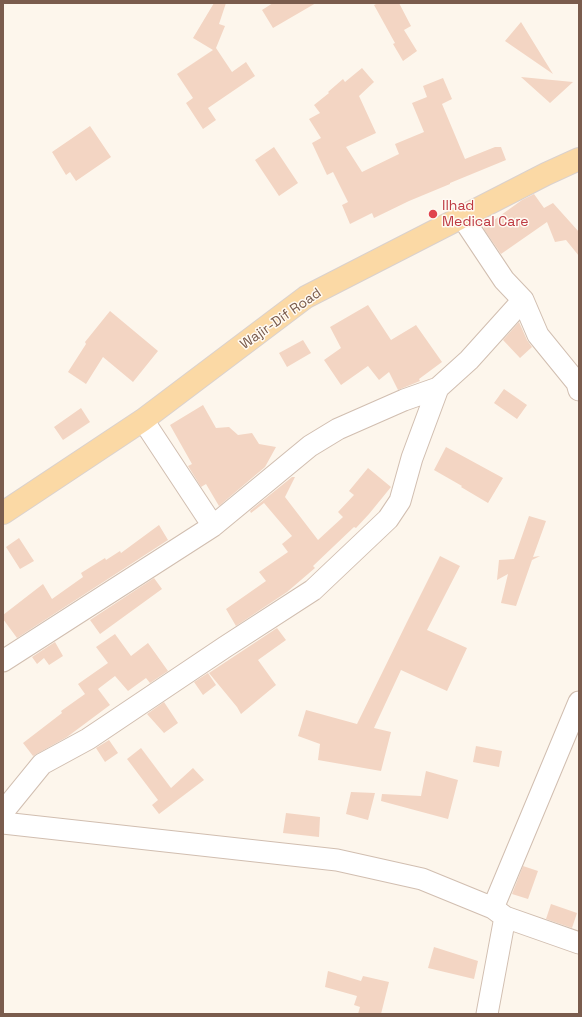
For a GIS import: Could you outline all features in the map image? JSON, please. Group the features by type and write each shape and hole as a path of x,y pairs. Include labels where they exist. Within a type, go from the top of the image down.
{"main road":[{"name":"Wajir-Dif Road","path":"3,513 143,420 306,297 546,174 579,159"}],"street":[{"path":"462,217 504,280 524,300 538,335 577,383 579,390"},
{"path":"3,661 213,526 310,446 338,429 404,400 438,388 469,360 524,300"},
{"path":"3,812 42,764 88,739 313,590 388,519 400,501 412,458 438,388"},
{"path":"143,420 213,526"},
{"path":"487,1014 499,912 579,702"},
{"path":"3,823 337,860 422,879 499,912 579,942"}],"building":[{"path":"214,3 226,3 219,24 225,26 216,48 232,72 246,62 255,76 208,108 216,120 203,129 186,103 193,98 177,74 213,50 193,38"},
{"path":"273,3 316,3 273,28 262,10"},
{"path":"378,3 399,3 411,26 404,30 417,51 403,61 374,5"},
{"path":"521,22 553,74 505,41"},
{"path":"362,68 374,82 359,96 376,133 346,147 362,172 399,154 395,144 424,132 412,103 427,97 423,86 443,78 452,99 442,104 465,159 495,147 501,147 506,160 409,201 374,218 372,213 350,224 342,205 348,202 333,172 327,175 312,143 321,138 309,119 320,113 314,105 343,79 345,82"},
{"path":"521,77 573,82 550,103"},
{"path":"90,126 111,157 76,181 70,172 66,175 52,152"},
{"path":"274,147 298,183 279,196 255,160"},
{"path":"534,194 544,208 553,203 579,232 579,256 566,240 555,242 547,222 501,254 483,228 522,200"},
{"path":"368,305 391,340 416,325 442,362 419,379 420,381 398,390 389,372 379,380 368,366 341,385 324,360 341,348 330,327"},
{"path":"110,311 158,351 133,382 103,357 86,384 68,372 86,344 85,342"},
{"path":"519,322 527,340 532,347 520,358 503,340"},
{"path":"303,340 311,353 287,367 279,353"},
{"path":"504,389 527,405 517,419 494,403"},
{"path":"203,405 216,428 229,427 238,435 252,433 259,444 276,447 265,467 219,506 206,484 201,487 188,466 192,464 170,425"},
{"path":"81,408 90,422 63,440 54,427"},
{"path":"446,447 503,478 488,503 434,470"},
{"path":"368,468 391,487 369,514 356,528 354,527 313,566 315,568 287,592 236,626 226,609 266,581 259,572 288,552 282,544 292,536 264,503 251,513 250,511 292,477 295,477 285,497 318,540 343,517 338,512 354,495 349,491"},
{"path":"529,516 546,521 533,557 540,556 532,560 516,606 501,603 508,574 497,580 499,560 514,559"},
{"path":"159,525 168,540 17,638 3,619 3,615 43,584 52,599 83,577 81,573 105,558 106,560 120,551 121,553"},
{"path":"19,538 34,561 20,569 6,547"},
{"path":"440,556 460,566 427,630 467,648 447,691 401,670 374,728 391,732 381,771 318,760 320,744 298,736 306,710 357,724"},
{"path":"154,578 162,589 100,634 90,620"},
{"path":"277,628 286,640 258,660 276,685 241,714 209,673"},
{"path":"115,634 131,656 148,643 168,671 150,683 146,678 128,691 115,676 98,689 110,705 67,737 33,756 23,743 62,713 61,711 85,694 78,684 108,663 96,647"},
{"path":"55,642 63,656 49,665 44,658 37,664 32,657"},
{"path":"208,673 216,685 203,695 194,682"},
{"path":"164,702 178,723 164,733 147,714"},
{"path":"109,740 118,753 105,762 96,748"},
{"path":"476,746 502,751 499,767 473,762"},
{"path":"141,748 171,788 193,768 204,780 159,814 152,805 158,800 127,759"},
{"path":"426,771 458,780 448,819 381,801 382,794 421,796"},
{"path":"351,792 375,793 368,820 346,814"},
{"path":"286,813 320,817 319,837 283,833"},
{"path":"523,866 538,871 528,899 512,894"},
{"path":"551,904 577,913 572,928 546,919"},
{"path":"434,947 478,961 474,979 428,968"},
{"path":"328,971 361,981 363,976 389,982 381,1014 358,1014 360,1007 354,1005 357,996 325,987"}],"place":[{"name":"Ilhad Medical Care","path":"433,214"}]}
